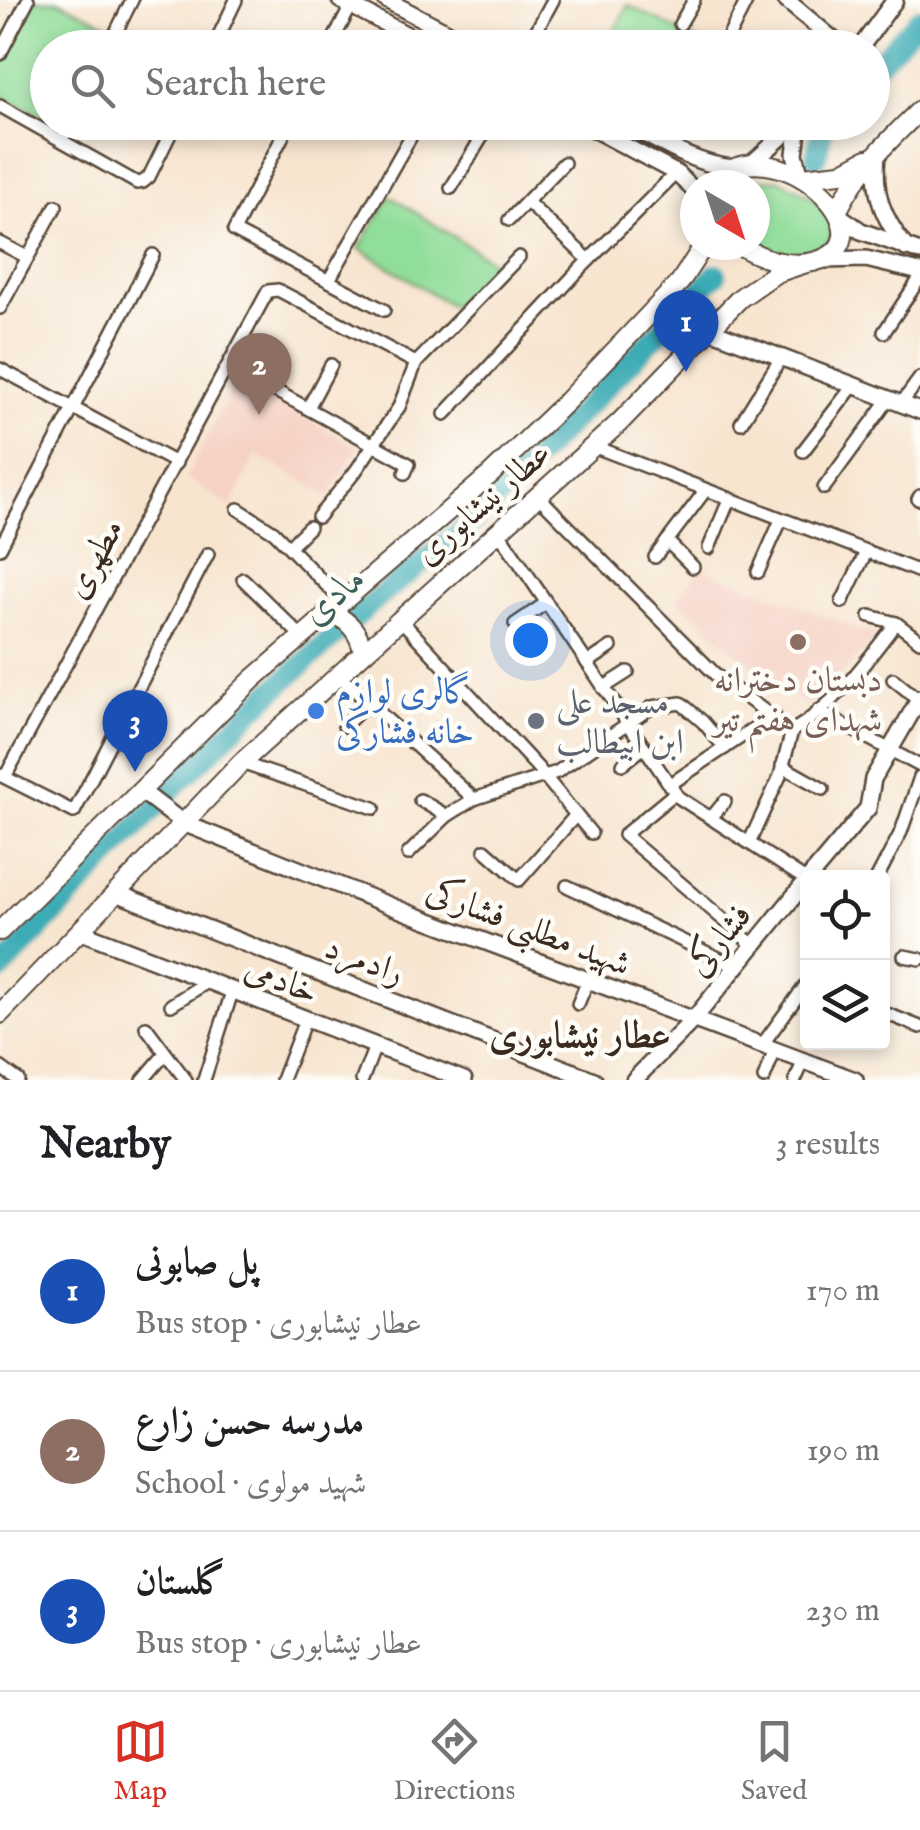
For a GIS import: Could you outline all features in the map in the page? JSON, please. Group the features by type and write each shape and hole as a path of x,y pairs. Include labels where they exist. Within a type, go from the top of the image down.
{"main road":[{"path":"840,214 848,190 876,154 920,110"},
{"path":"801,178 841,173 876,154"},
{"path":"733,170 784,170 817,186 840,214 844,235 839,246 810,262 770,259"},
{"name":"عطار نیشابوری","path":"0,931 300,635 492,474 680,282 694,260"},
{"name":"عطار نیشابوری","path":"0,1014 242,762 337,674 362,645 399,618 594,446 740,298 776,273 810,262"},
{"path":"335,609 355,629 362,645"}],"street":[{"path":"0,54 28,0"},
{"path":"117,30 132,0"},
{"path":"221,30 236,0"},
{"path":"386,0 444,30"},
{"path":"537,30 553,0"},
{"path":"680,24 694,0"},
{"path":"732,30 747,0"},
{"path":"786,0 807,7 827,30"},
{"path":"873,30 895,0"},
{"path":"341,30 358,5 401,30"},
{"path":"0,106 30,122"},
{"path":"62,140 143,182 166,140"},
{"path":"281,140 234,231 384,310"},
{"path":"330,280 409,140"},
{"path":"451,188 479,140"},
{"path":"614,140 680,177"},
{"path":"658,140 713,166 742,167 776,140"},
{"path":"673,148 677,140"},
{"path":"796,140 795,154 801,178"},
{"path":"876,154 875,191 880,209 913,250"},
{"path":"509,220 564,164"},
{"path":"445,414 676,173"},
{"path":"526,202 589,260"},
{"path":"0,308 56,206"},
{"path":"840,214 861,231 913,250"},
{"path":"0,243 28,258"},
{"path":"0,548 153,255"},
{"path":"290,546 356,472 398,406 416,363 519,257"},
{"path":"810,262 866,259 920,275 884,332"},
{"name":"مطهری","path":"2,776 268,291 272,289 416,363"},
{"path":"710,330 920,411"},
{"path":"741,423 781,358"},
{"path":"308,408 331,365"},
{"path":"230,366 409,464 405,473"},
{"path":"0,368 176,463"},
{"path":"824,488 895,402 920,378"},
{"path":"803,451 853,386"},
{"path":"594,446 920,572"},
{"path":"655,557 705,491"},
{"path":"538,496 718,677 792,731"},
{"path":"710,548 729,500"},
{"path":"238,510 290,546 335,609"},
{"path":"758,572 780,520"},
{"path":"498,531 672,789 800,874"},
{"path":"667,541 693,567"},
{"path":"842,602 866,552"},
{"path":"2,776 74,812 208,554"},
{"path":"242,579 300,635"},
{"path":"514,624 546,603"},
{"path":"870,616 896,623 920,642"},
{"path":"399,618 591,833"},
{"path":"749,843 782,766 792,731 858,673 896,623"},
{"path":"587,663 611,648"},
{"path":"604,688 628,672"},
{"path":"337,674 474,799"},
{"path":"893,679 919,699"},
{"name":"فشارکی","path":"816,870 868,808 873,779 919,699"},
{"path":"344,726 368,703"},
{"path":"408,854 447,816 474,799 556,772 652,707 681,703 704,722 725,748"},
{"path":"818,711 920,766"},
{"path":"752,944 624,835 672,789 774,715"},
{"path":"624,764 644,748"},
{"path":"242,762 374,808"},
{"path":"782,766 823,788"},
{"path":"882,870 901,832 920,778"},
{"name":"شهید مطلبی فشارکی","path":"140,791 183,823 489,952 588,980 812,1068 856,1080"},
{"path":"420,800 447,816"},
{"path":"711,818 725,801"},
{"path":"486,850 518,880 576,815"},
{"path":"567,886 735,966"},
{"name":"فشارکی","path":"634,1080 693,1020 800,888"},
{"name":"رادمرد","path":"116,892 594,1080"},
{"name":"خادمی","path":"79,931 375,1046 442,1076 464,1080"},
{"path":"904,956 920,960"},
{"path":"578,1004 588,980"},
{"path":"171,1005 207,982"},
{"path":"204,1080 232,992"},
{"path":"764,1078 769,1048 800,996"},
{"path":"890,1015 920,1026"},
{"path":"282,1080 306,1020"},
{"path":"146,1026 186,1080"},
{"path":"362,1080 375,1046"},
{"path":"143,1080 165,1054"},
{"path":"0,1067 18,1080"},
{"path":"796,1080 812,1068"}],"shaded area":[{"path":"236,381 360,448 329,496 256,454 231,507 186,478"},
{"name":"دبستان دخترانه شهدای هفتم تیر","path":"702,568 877,636 810,708 731,648 677,599"}],"green space":[{"path":"35,0 57,0 111,26 109,30 30,30 30,110 0,95 0,66"},
{"path":"628,5 677,30 615,30"},
{"path":"770,179 778,179 804,192 826,210 833,230 816,251 796,256 770,251"},
{"path":"390,196 498,265 456,309 359,248"}],"waterway":[{"name":"مادی","path":"890,50 920,18"},
{"name":"مادی","path":"816,157 820,140"},
{"name":"مادی","path":"0,971 177,784 267,696 369,605 478,517 716,274"}],"place":[{"name":"پل صابونی","path":"686,372"},
{"name":"مدرسه حسن زارع","path":"259,415"},
{"name":"دبستان دخترانه شهدای هفتم تیر","path":"798,642"},
{"name":"گالری لوازم خانه فشارکی","path":"316,711"},
{"name":"مسجد علی ابن ابیطالب","path":"536,721"},
{"name":"گلستان","path":"135,772"}],"district":[{"name":"عطار نیشابوری","path":"580,1034"}]}
